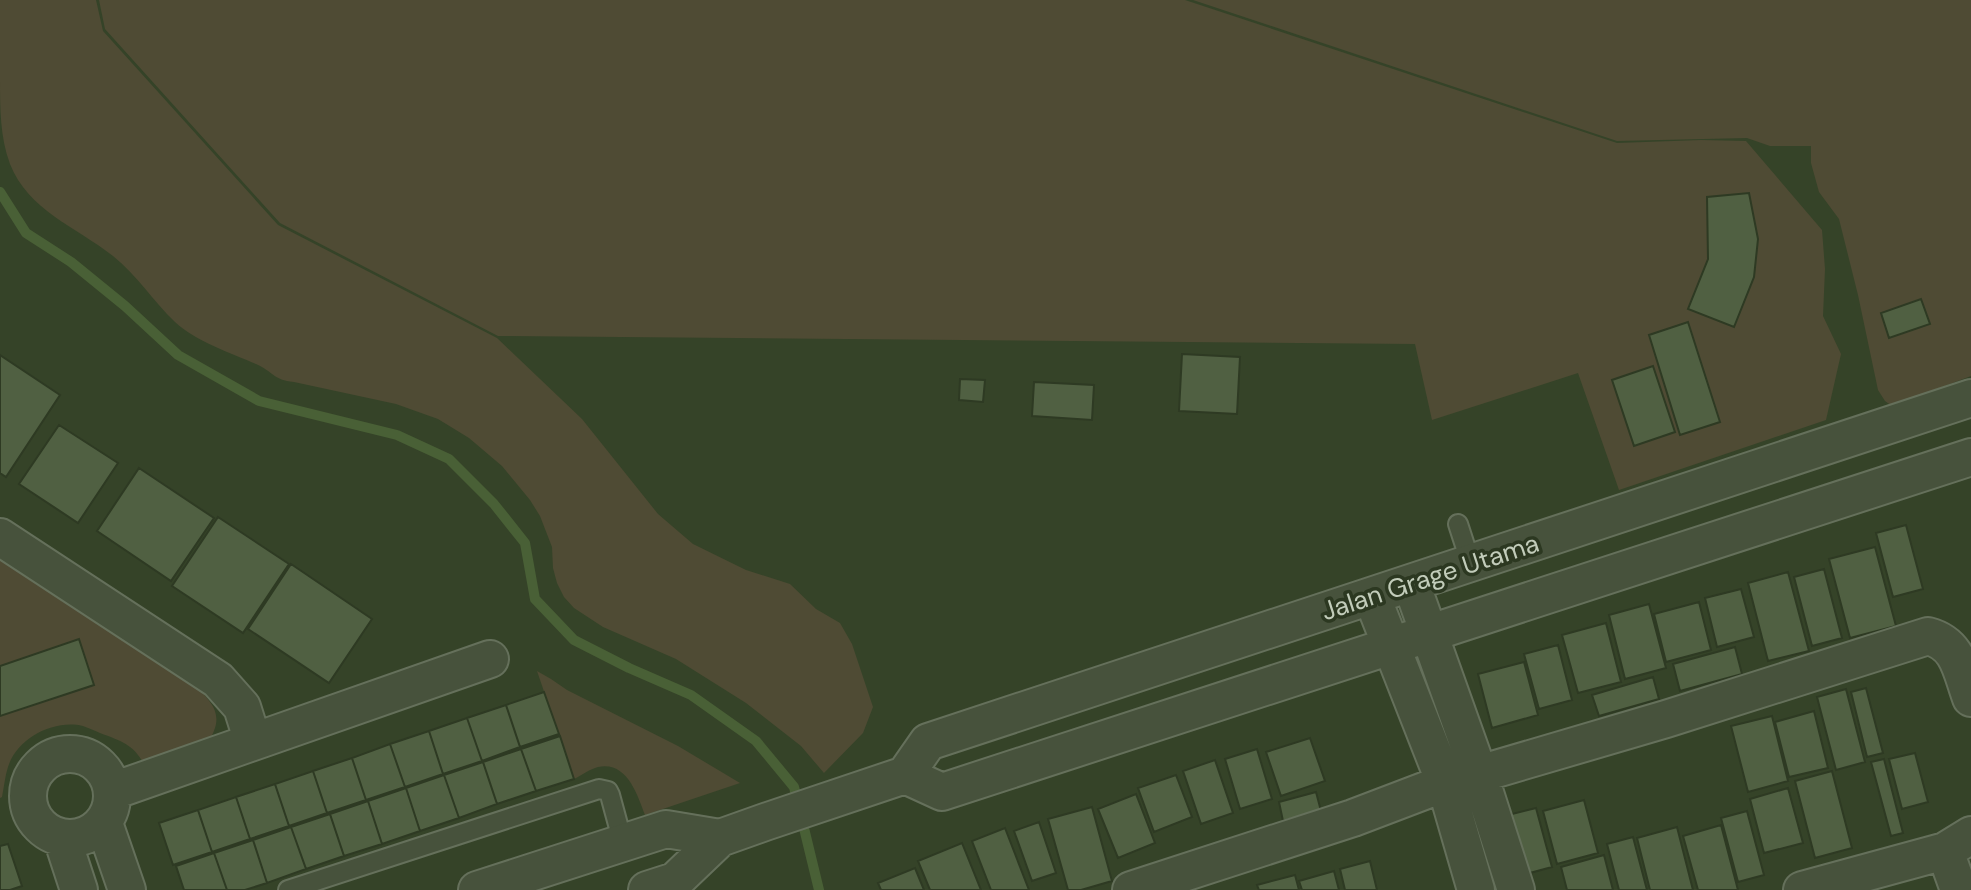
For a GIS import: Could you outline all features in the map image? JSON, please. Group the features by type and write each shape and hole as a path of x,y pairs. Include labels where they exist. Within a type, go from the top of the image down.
{"street":[{"name":"Jalan Grage Utama","path":"1971,398 928,742 905,775 942,792 1971,457"},
{"path":"0,537 218,680 242,707 253,742"},
{"path":"1411,583 1479,774 1516,890"},
{"path":"1372,597 1445,783 1476,890"},
{"path":"1131,890 1353,818 1445,783 1666,719 1928,636 1944,641 1955,652 1971,698"},
{"path":"127,890 108,807 107,772 92,758 72,753 52,757 36,769 14,812 36,822 47,833 77,839 92,833 108,807 253,742 490,659"},
{"path":"647,890 675,881 720,838 905,775"},
{"path":"477,890 666,829 720,838"},
{"path":"62,838 79,890"},
{"path":"1802,890 1958,843 1959,890"}],"lane":[{"path":"1458,524 1471,564"},
{"path":"288,890 599,789 608,791 610,795 623,843"}],"shaded area":[{"path":"0,0 96,0 103,31 278,225 497,338 582,419 658,514 693,544 746,570 790,584 816,609 840,623 852,644 873,707 863,733 824,773 801,746 746,703 676,659 603,627 574,608 557,583 552,547 540,516 502,466 469,438 438,419 396,404 282,379 183,329 122,263 41,206 18,180 7,154 1,122"},
{"path":"99,0 1185,0 1617,143 1746,141 1822,230 1825,269 1823,316 1841,354 1826,420 1619,490 1578,373 1432,420 1415,344 498,336 280,223 105,29"},
{"path":"1193,0 1971,0 1971,376 1892,406 1885,401 1878,390 1839,219 1819,192 1811,163 1811,146 1770,146 1747,138 1617,141"},
{"path":"0,555 197,687 215,710 216,723 210,739 144,764 126,744 85,727 60,725 49,728 19,747 7,770 0,798"},
{"path":"537,671 567,690 678,746 740,783 645,815 629,781 616,769 598,767 574,779"}],"building":[{"path":"1749,193 1758,239 1754,277 1734,327 1688,309 1708,259 1707,197"},
{"path":"1921,299 1930,324 1889,338 1881,313"},
{"path":"1688,322 1720,422 1680,435 1649,335"},
{"path":"1182,354 1240,357 1237,414 1179,411"},
{"path":"0,355 60,395 6,477 0,473"},
{"path":"1653,366 1675,432 1634,446 1612,380"},
{"path":"960,379 985,380 983,402 959,400"},
{"path":"1034,382 1094,385 1092,420 1032,416"},
{"path":"59,425 118,463 78,523 19,484"},
{"path":"139,468 214,518 171,581 97,531"},
{"path":"218,517 289,564 243,633 172,586"},
{"path":"1906,525 1923,589 1893,597 1876,533"},
{"path":"1875,547 1896,626 1850,638 1829,559"},
{"path":"291,564 372,619 329,683 248,629"},
{"path":"1824,569 1842,638 1812,646 1794,577"},
{"path":"1788,572 1809,651 1768,661 1748,583"},
{"path":"1741,589 1754,637 1717,647 1705,598"},
{"path":"1699,602 1711,650 1666,662 1654,614"},
{"path":"1649,604 1666,668 1625,679 1609,615"},
{"path":"1606,623 1621,682 1578,693 1562,635"},
{"path":"79,639 94,685 0,716 0,666"},
{"path":"1558,645 1572,700 1539,709 1524,654"},
{"path":"1735,647 1742,674 1680,691 1673,664"},
{"path":"1524,662 1538,715 1492,728 1478,674"},
{"path":"1653,677 1659,699 1599,716 1592,695"},
{"path":"1866,688 1883,753 1867,757 1851,692"},
{"path":"1846,689 1865,762 1836,770 1817,697"},
{"path":"544,692 559,734 520,747 506,705"},
{"path":"506,705 520,747 482,761 467,718"},
{"path":"1814,711 1828,768 1789,777 1775,722"},
{"path":"1772,716 1788,781 1748,792 1731,726"},
{"path":"467,718 482,761 443,774 429,731"},
{"path":"429,731 443,774 405,787 390,744"},
{"path":"560,736 574,779 536,791 521,749"},
{"path":"1310,738 1325,781 1281,796 1266,752"},
{"path":"390,744 405,787 366,800 352,758"},
{"path":"521,749 536,791 497,804 483,762"},
{"path":"1257,749 1272,799 1240,809 1225,759"},
{"path":"1915,753 1928,802 1902,809 1889,759"},
{"path":"352,758 366,800 327,813 313,771"},
{"path":"1884,759 1903,833 1891,836 1871,762"},
{"path":"1215,760 1233,813 1201,824 1183,771"},
{"path":"483,762 497,804 459,818 444,775"},
{"path":"313,771 327,813 289,826 275,784"},
{"path":"1832,771 1852,848 1815,858 1795,781"},
{"path":"444,775 459,818 420,831 406,788"},
{"path":"1176,775 1192,817 1154,832 1138,788"},
{"path":"275,784 289,826 250,839 236,797"},
{"path":"406,788 420,831 382,844 368,801"},
{"path":"1788,788 1803,843 1764,853 1750,799"},
{"path":"1316,792 1321,811 1283,821 1279,802"},
{"path":"1136,794 1155,843 1118,858 1098,809"},
{"path":"236,797 250,839 212,852 198,810"},
{"path":"1584,800 1598,853 1557,864 1543,811"},
{"path":"368,801 382,844 344,856 330,814"},
{"path":"1092,807 1112,881 1081,890 1068,890 1048,819"},
{"path":"1536,808 1552,867 1519,876 1504,816"},
{"path":"198,810 212,852 173,865 159,823"},
{"path":"1747,811 1764,875 1738,882 1721,818"},
{"path":"330,814 344,856 306,869 291,827"},
{"path":"1039,822 1056,873 1032,881 1014,831"},
{"path":"1721,825 1738,890 1698,890 1683,836"},
{"path":"291,827 306,869 267,883 253,840"},
{"path":"1677,827 1693,890 1650,890 1637,838"},
{"path":"1005,828 1029,890 991,890 972,841"},
{"path":"1633,837 1647,890 1619,890 1607,844"},
{"path":"253,840 267,883 245,890 227,890 214,853"},
{"path":"962,843 981,890 930,890 918,861"},
{"path":"8,844 22,886 0,890 0,846"},
{"path":"214,853 227,890 184,890 176,866"},
{"path":"1604,855 1613,890 1567,890 1561,867"},
{"path":"1370,861 1377,890 1345,890 1340,869"},
{"path":"915,868 924,890 881,890 878,883"},
{"path":"1334,871 1339,890 1302,890 1299,881"},
{"path":"1295,875 1299,890 1259,890 1257,885"}],"waterway":[{"path":"0,192 26,233 71,262 178,355 259,401 397,435 449,459 494,504 525,543 535,599 574,640 691,695 756,741 794,787 819,890"}]}
